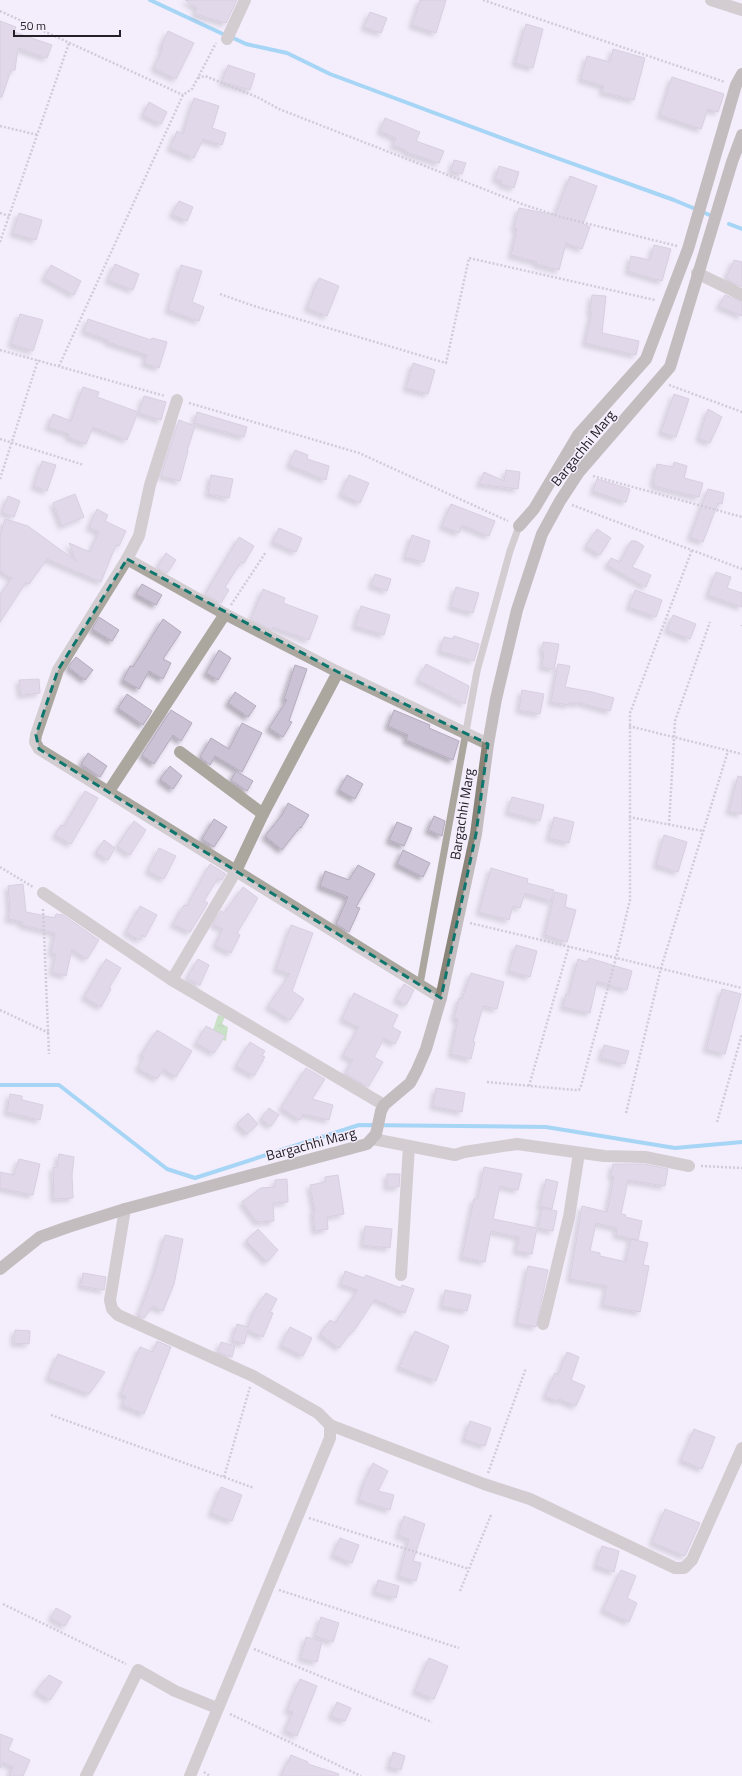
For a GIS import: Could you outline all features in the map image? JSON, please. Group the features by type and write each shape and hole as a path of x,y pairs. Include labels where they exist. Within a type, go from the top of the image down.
{"street":[{"path":"227,39 244,0"},
{"path":"711,0 742,10"},
{"path":"519,526 534,509 578,435 646,359 688,249 736,85 742,74"},
{"name":"Bargachhi Marg","path":"0,1269 40,1237 125,1209 367,1144 374,1136 383,1108 410,1083 426,1049 441,998 476,834 488,744 496,699 517,610 542,534 560,501 579,472 670,367 697,273 742,135"},
{"path":"697,273 742,295"},
{"path":"177,400 150,485 139,536 127,559 58,670 35,742 39,749 441,998"},
{"path":"127,559 225,614 338,672 488,744"},
{"path":"109,791 225,614"},
{"path":"172,980 236,871 263,814 338,672"},
{"path":"180,752 263,814"},
{"path":"43,894 172,980 383,1108"},
{"path":"374,1136 408,1146 455,1155 464,1152 517,1144 604,1156 645,1157 689,1166"},
{"path":"401,1275 408,1146"},
{"path":"543,1324 569,1217 579,1153"},
{"path":"125,1209 110,1300 112,1309 118,1315 253,1376 318,1413 330,1425 484,1484 530,1499 675,1568 684,1568 692,1560 742,1448"},
{"path":"190,1776 330,1438 330,1425"},
{"path":"86,1776 138,1670 175,1691 217,1708"}],"lane":[{"path":"420,984 477,671 510,551 519,526"}],"path":[{"path":"483,0 736,85"},
{"path":"0,12 183,95"},
{"path":"59,366 183,95 192,89 215,43 227,39"},
{"path":"0,242 69,43"},
{"path":"198,78 205,76 257,97 278,109 522,204 561,217 688,249"},
{"path":"0,126 38,135"},
{"path":"0,213 9,216"},
{"path":"220,294 254,306 446,363 469,258 668,303"},
{"path":"0,350 359,453 519,526"},
{"path":"0,479 38,360"},
{"path":"657,381 742,412"},
{"path":"0,439 84,465"},
{"path":"579,472 742,517"},
{"path":"560,501 742,569"},
{"path":"487,1082 579,1090 616,958 630,900 630,713 692,550"},
{"path":"225,614 266,552"},
{"path":"669,824 675,720 710,622"},
{"path":"630,726 742,754"},
{"path":"626,1113 661,968 728,751"},
{"path":"630,817 703,831"},
{"path":"0,867 43,894 50,1054"},
{"path":"458,920 742,988"},
{"path":"529,1086 569,946"},
{"path":"0,1010 49,1033"},
{"path":"717,1122 742,1034"},
{"path":"689,1166 742,1168"},
{"path":"484,1484 526,1368"},
{"path":"224,1477 253,1376"},
{"path":"51,1415 254,1488"},
{"path":"299,1515 469,1570"},
{"path":"460,1591 490,1515"},
{"path":"269,1586 459,1648"},
{"path":"3,1604 138,1670"},
{"path":"245,1645 432,1722"},
{"path":"217,1708 361,1776"}],"highlighted area":[{"path":"127,559 338,672 488,744 476,834 441,998 39,749 36,735 58,670"}],"green space":[{"path":"218,1015 225,1017 222,1024 228,1027 226,1041 211,1036"}],"building":[{"path":"185,0 237,0 226,23 195,14 197,8"},
{"path":"420,0 446,0 436,33 412,25"},
{"path":"370,12 387,18 381,33 364,27"},
{"path":"0,21 16,27 14,32 52,45 47,58 18,48 15,70 11,70 2,97 0,97"},
{"path":"526,24 543,29 533,68 515,63"},
{"path":"168,31 194,43 176,79 154,68 163,48 161,47"},
{"path":"613,49 645,58 634,100 602,92 604,86 581,79 587,56 610,62"},
{"path":"228,65 255,74 250,90 222,82"},
{"path":"672,77 724,94 718,112 708,109 701,129 660,115"},
{"path":"194,98 219,106 212,128 226,133 222,145 203,139 194,158 170,148 177,131 183,134"},
{"path":"149,102 167,112 161,124 143,115"},
{"path":"385,118 420,132 416,141 444,151 439,163 406,152 406,150 393,145 396,138 380,131"},
{"path":"454,160 466,163 462,174 451,171"},
{"path":"499,166 519,172 514,188 501,184 502,181 495,179"},
{"path":"570,176 597,186 583,224 590,227 582,249 566,243 559,270 511,255 517,229 514,228 519,208 555,215"},
{"path":"179,201 193,207 187,221 172,214"},
{"path":"19,213 42,220 36,240 13,233"},
{"path":"654,245 671,249 662,281 628,271 631,256 650,260"},
{"path":"734,260 742,262 742,287 726,278"},
{"path":"115,264 139,274 133,290 108,280"},
{"path":"51,265 81,281 74,295 44,278"},
{"path":"181,265 202,271 192,302 204,307 199,321 168,310"},
{"path":"319,278 339,286 327,316 307,308"},
{"path":"592,295 606,296 602,333 639,341 636,355 585,343 592,312 590,312"},
{"path":"725,295 742,302 742,316 719,306"},
{"path":"20,314 43,320 33,351 11,344"},
{"path":"88,319 151,340 152,338 167,342 159,368 144,363 147,355 108,342 108,340 84,331"},
{"path":"413,363 435,370 428,394 406,388"},
{"path":"83,387 99,392 97,397 138,412 127,440 93,427 86,444 68,437 69,434 48,427 53,414 71,421"},
{"path":"674,394 689,399 676,437 661,432"},
{"path":"144,396 166,402 161,420 139,413"},
{"path":"708,409 722,417 710,443 699,438"},
{"path":"197,412 247,427 244,437 194,423"},
{"path":"179,420 195,426 180,481 161,476"},
{"path":"295,450 308,455 307,459 329,466 326,480 289,465"},
{"path":"42,461 56,465 47,491 34,486"},
{"path":"674,462 687,466 684,478 703,483 699,497 654,486 655,483 653,483 657,464 673,467"},
{"path":"506,470 520,472 518,489 479,484 484,472 504,481"},
{"path":"211,475 233,479 229,498 208,494"},
{"path":"349,475 369,483 360,503 341,494"},
{"path":"597,479 630,489 626,502 593,491"},
{"path":"708,489 724,493 722,504 718,503 703,542 690,537"},
{"path":"75,494 84,517 62,526 53,503"},
{"path":"8,496 20,501 14,517 2,512"},
{"path":"451,504 495,521 489,536 462,525 459,533 442,526"},
{"path":"97,509 108,515 105,521 126,531 119,546 116,545 101,582 47,559 29,584 26,582 0,622 0,595 12,578 0,571 0,536 5,519 28,526 76,561 69,543 90,552 99,532 89,527"},
{"path":"279,528 302,538 296,552 273,542"},
{"path":"597,529 611,538 600,555 586,546"},
{"path":"412,535 430,541 424,562 405,557"},
{"path":"239,537 254,546 244,563 241,562 225,587 229,590 221,603 205,594"},
{"path":"631,541 636,541 644,546 632,567 651,575 646,587 607,565 611,558 620,562"},
{"path":"166,553 176,560 167,573 157,567"},
{"path":"716,572 731,577 727,588 742,593 742,607 708,595"},
{"path":"375,574 391,579 387,591 371,585"},
{"path":"142,584 162,595 156,605 136,594"},
{"path":"456,587 479,593 473,613 451,607"},
{"path":"263,589 285,598 283,603 318,616 309,640 273,627 272,630 251,619"},
{"path":"635,590 662,600 656,617 629,607"},
{"path":"361,606 390,615 384,635 355,626"},
{"path":"673,615 696,624 690,639 667,630"},
{"path":"99,617 119,630 112,641 92,629"},
{"path":"163,619 181,632 163,659 171,663 163,679 149,671 139,689 123,680 130,666 133,667"},
{"path":"454,636 479,644 474,661 440,651 444,637 453,639"},
{"path":"543,642 559,644 554,669 542,667 544,653 542,652"},
{"path":"219,650 231,658 218,680 206,673"},
{"path":"76,657 93,670 85,680 68,667"},
{"path":"426,664 469,686 465,704 418,680"},
{"path":"558,664 570,666 565,687 614,698 610,711 578,702 578,704 569,702 569,705 551,702"},
{"path":"295,665 307,669 289,721 292,722 283,737 269,728 287,700 284,699"},
{"path":"39,679 40,693 21,695 19,680"},
{"path":"522,690 544,694 540,714 519,710"},
{"path":"235,692 256,706 248,717 228,703"},
{"path":"127,694 152,711 143,725 118,708"},
{"path":"171,710 192,723 181,741 173,735 154,764 142,755"},
{"path":"394,710 430,725 429,728 459,741 453,760 406,740 408,735 388,726"},
{"path":"242,723 262,733 242,772 215,756 210,765 200,757 211,738 229,749"},
{"path":"88,753 107,766 100,777 81,764"},
{"path":"170,766 182,776 173,789 160,779"},
{"path":"236,771 253,781 247,791 231,780"},
{"path":"347,775 363,784 355,799 339,790"},
{"path":"738,776 742,777 742,814 729,811"},
{"path":"85,791 98,798 71,844 55,835 61,825 64,826"},
{"path":"512,797 544,805 540,821 508,812"},
{"path":"288,803 309,815 301,828 300,827 282,850 265,836 282,815"},
{"path":"434,816 445,821 442,836 428,830"},
{"path":"554,817 574,822 569,843 549,838"},
{"path":"214,819 227,827 214,847 202,839"},
{"path":"134,821 146,830 130,855 117,846"},
{"path":"397,822 412,828 404,846 389,840"},
{"path":"664,835 687,842 678,872 656,865"},
{"path":"104,840 115,848 108,860 96,852"},
{"path":"159,848 176,856 164,879 148,871"},
{"path":"403,850 430,863 423,877 397,864"},
{"path":"210,864 226,874 222,880 218,878 204,901 208,903 190,932 173,924 184,905 187,906"},
{"path":"358,865 375,874 356,907 360,908 349,932 336,924 348,897 320,886 325,871 349,880"},
{"path":"491,868 528,879 527,883 554,890 551,901 525,893 520,908 513,906 509,920 479,912"},
{"path":"23,884 26,912 55,918 56,914 63,915 99,940 87,959 72,949 66,976 52,972 56,954 51,953 55,933 22,925 23,922 8,919 10,909 8,886"},
{"path":"243,887 258,898 237,933 240,935 231,953 215,945 223,929 213,924 221,911 224,913"},
{"path":"555,892 567,895 565,907 576,910 567,942 545,935"},
{"path":"140,906 157,915 145,937 142,935 140,940 126,932"},
{"path":"291,925 313,933 292,991 304,999 290,1020 268,1006 290,974 276,969"},
{"path":"516,945 537,951 530,977 509,971"},
{"path":"589,958 632,971 627,990 597,981 590,1013 563,1007 566,994 569,994 578,959 587,962"},
{"path":"106,959 121,968 109,988 111,989 101,1007 84,997"},
{"path":"198,959 209,965 200,985 187,978"},
{"path":"471,973 504,982 497,1009 483,1006 473,1042 475,1042 471,1059 451,1054 458,1019 454,1018 459,998 462,999"},
{"path":"404,984 414,990 406,1005 396,999"},
{"path":"722,989 741,994 725,1054 706,1049"},
{"path":"354,993 398,1015 392,1027 401,1032 395,1044 384,1038 374,1057 383,1062 368,1087 345,1073 353,1060 343,1055 359,1027 342,1019"},
{"path":"206,1026 225,1036 214,1053 196,1043"},
{"path":"157,1030 192,1051 176,1077 164,1069 157,1079 138,1068 144,1057 141,1055"},
{"path":"250,1042 265,1051 262,1056 265,1057 254,1076 236,1066"},
{"path":"604,1045 629,1051 625,1064 601,1058"},
{"path":"306,1068 325,1079 312,1099 333,1105 329,1120 303,1114 300,1120 281,1108"},
{"path":"436,1088 465,1093 462,1112 433,1106"},
{"path":"10,1094 22,1096 22,1100 43,1105 40,1120 7,1112"},
{"path":"269,1108 279,1115 271,1126 261,1119"},
{"path":"248,1113 258,1124 247,1134 237,1124"},
{"path":"59,1154 74,1157 72,1175 73,1198 54,1199 53,1167 57,1168"},
{"path":"19,1159 40,1164 33,1195 0,1188 0,1172 14,1175"},
{"path":"613,1164 644,1164 668,1169 665,1186 628,1180 621,1214 626,1215 625,1217 642,1221 638,1240 616,1235 617,1228 596,1223 590,1251 600,1253 600,1256 626,1262 631,1239 648,1243 643,1265 649,1266 640,1312 603,1305 607,1286 570,1279 582,1206 607,1212 614,1177 611,1176"},
{"path":"484,1167 522,1174 518,1190 500,1186 493,1219 537,1228 532,1254 516,1251 519,1237 491,1231 485,1262 462,1257 474,1199 478,1199"},
{"path":"387,1174 400,1174 399,1187 387,1187"},
{"path":"338,1175 344,1214 327,1217 328,1229 315,1231 313,1211 315,1211 310,1185 326,1182 325,1177"},
{"path":"287,1179 288,1202 273,1203 274,1221 257,1222 242,1202 261,1188 275,1187 275,1180"},
{"path":"546,1179 558,1182 552,1209 540,1206"},
{"path":"542,1208 557,1211 553,1231 538,1228"},
{"path":"365,1226 392,1229 390,1248 363,1245"},
{"path":"258,1229 278,1250 267,1262 246,1241"},
{"path":"165,1235 183,1239 174,1284 163,1311 153,1306 144,1318 138,1316 155,1271"},
{"path":"528,1266 548,1270 536,1327 517,1323"},
{"path":"345,1271 364,1278 366,1275 401,1288 402,1285 414,1289 405,1313 375,1299 353,1332 352,1331 339,1348 320,1334 330,1320 335,1323 358,1290 341,1284"},
{"path":"83,1273 106,1277 104,1290 81,1286"},
{"path":"445,1290 471,1295 467,1311 442,1306"},
{"path":"266,1293 277,1299 270,1312 273,1313 263,1337 248,1330 244,1344 232,1340 237,1324 248,1327 254,1311"},
{"path":"290,1327 312,1338 303,1356 281,1345"},
{"path":"15,1330 30,1331 29,1344 14,1343"},
{"path":"415,1331 449,1346 436,1381 399,1367"},
{"path":"157,1341 171,1347 144,1414 122,1405 126,1396 121,1394 140,1347 153,1352"},
{"path":"221,1342 235,1346 232,1357 218,1352"},
{"path":"567,1352 579,1357 571,1380 585,1386 576,1406 559,1399 557,1401 545,1396 555,1373 558,1375"},
{"path":"58,1354 105,1372 89,1394 48,1378"},
{"path":"470,1421 491,1428 485,1446 464,1439"},
{"path":"694,1429 715,1437 702,1469 681,1460"},
{"path":"373,1463 388,1471 378,1491 394,1495 390,1510 359,1500 364,1483"},
{"path":"221,1487 242,1495 232,1521 211,1513"},
{"path":"665,1509 700,1523 685,1556 652,1542"},
{"path":"404,1516 425,1524 413,1561 421,1563 416,1581 399,1576 409,1539 398,1535"},
{"path":"340,1538 359,1545 352,1563 333,1555"},
{"path":"602,1546 619,1551 614,1572 596,1566"},
{"path":"621,1570 636,1576 627,1598 637,1603 629,1622 603,1610"},
{"path":"378,1580 399,1586 396,1598 375,1592"},
{"path":"56,1608 71,1616 65,1626 51,1618"},
{"path":"321,1617 339,1623 333,1642 315,1636"},
{"path":"306,1637 322,1641 317,1662 301,1658"},
{"path":"429,1658 448,1666 434,1699 415,1691"},
{"path":"49,1675 62,1682 50,1700 36,1691"},
{"path":"300,1679 317,1686 297,1736 285,1730 293,1712 287,1710"},
{"path":"337,1702 351,1708 345,1721 331,1716"},
{"path":"0,1734 13,1739 8,1750 30,1760 23,1776 9,1776 13,1767 3,1762 0,1768"},
{"path":"393,1752 405,1756 401,1770 389,1767"},
{"path":"291,1755 308,1762 308,1764 339,1774 338,1776 281,1776"}],"waterway":[{"path":"150,0 225,35"},
{"path":"231,37 246,44 287,53 330,74 674,200 712,216"},
{"path":"729,224 742,229"},
{"path":"0,1085 59,1085 167,1169 195,1178 359,1125 546,1127 675,1148 742,1142"}]}
